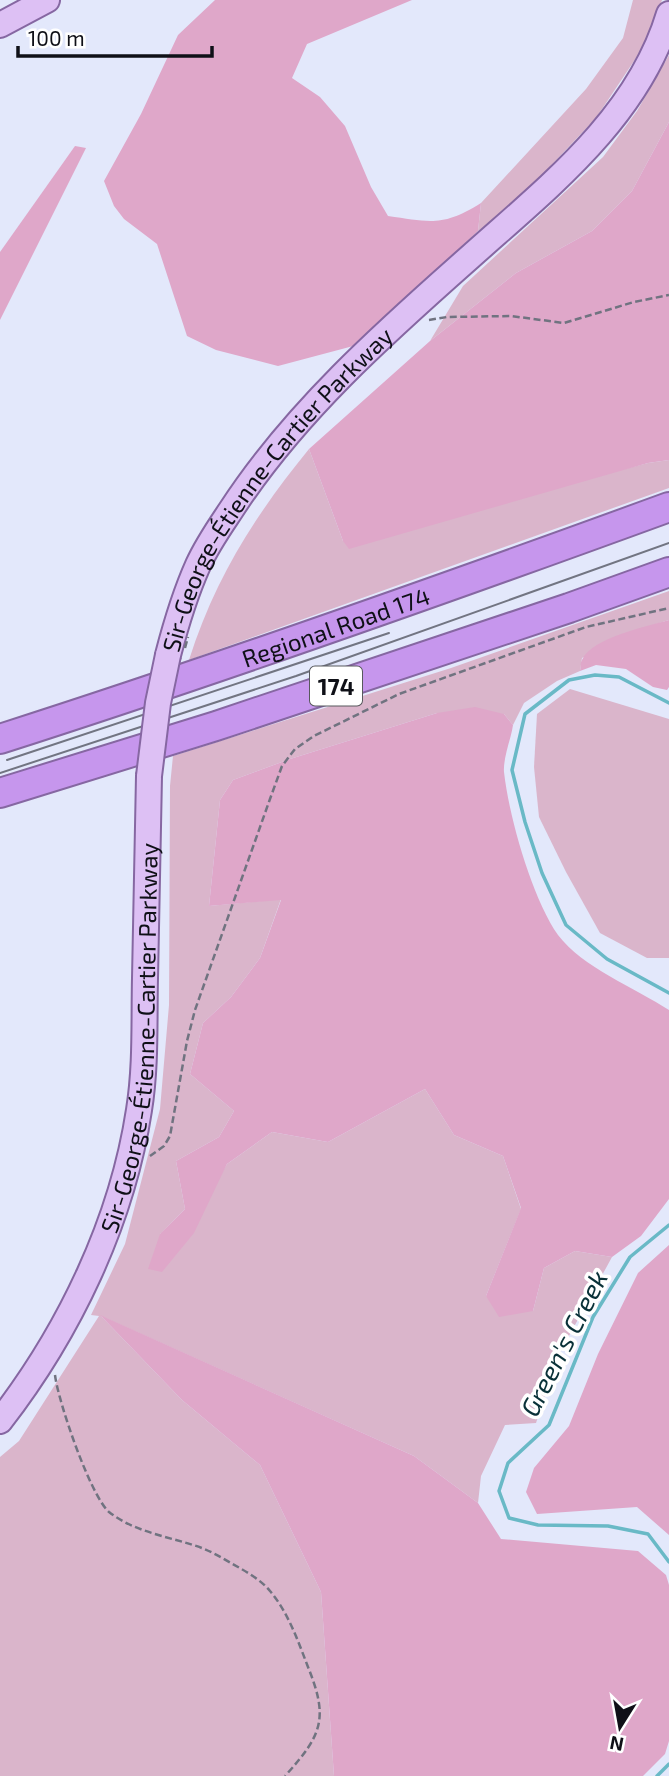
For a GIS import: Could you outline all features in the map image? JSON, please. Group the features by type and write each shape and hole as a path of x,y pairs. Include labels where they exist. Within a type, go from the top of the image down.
{"highway":[{"name":"Regional Road 174","path":"0,740 326,632 669,507"},
{"name":"174","path":"0,793 216,726 669,572"}],"main road":[{"path":"0,25 47,0"},
{"name":"Sir-George-Étienne-Cartier Parkway","path":"0,1421 23,1391 71,1310 96,1258 127,1170 139,1109 144,1053 149,776 158,703 168,655 199,564 254,474 317,401 381,338 577,160 629,96 654,51 669,14"}],"path":[{"path":"422,323 440,318 511,316 564,323 634,302 669,295"},
{"path":"143,1156 152,1155 164,1146 170,1136 195,1010 282,766 290,754 314,736 418,686 586,627 669,608"},
{"path":"188,637 191,626"},
{"path":"64,1407 87,1478 97,1497 109,1511 157,1536 214,1553 270,1589 282,1608 319,1692 321,1711 320,1724 309,1748 285,1776"}],"shaded area":[{"path":"215,0 412,0 307,44 292,78 320,97 345,126 371,187 388,216 436,221 456,216 481,203 478,231 357,345 278,366 216,350 187,336 157,244 124,219 114,206 104,181 141,114 178,35"},
{"path":"633,0 662,0 648,40 596,118 509,210 478,231 481,203 586,89 623,38"},
{"path":"669,55 669,122 632,191 592,231 516,273 430,341 463,286 603,157 637,111"},
{"path":"669,122 669,460 648,463 349,549 343,541 309,449 430,341 516,273 592,231 632,191"},
{"path":"75,146 86,148 0,320 0,252"},
{"path":"309,449 343,541 648,463 669,460 669,488 189,660 224,574 272,498"},
{"path":"669,591 669,620 627,633 582,658 580,671 557,681 524,703 513,725 504,714 437,713 290,759 233,780 220,800 209,906 281,899 260,958 231,997 203,1023 190,1074 234,1111 219,1137 176,1161 185,1209 160,1234 219,1178 227,1164 272,1132 328,1142 425,1089 454,1135 503,1156 521,1209 486,1296 533,1311 544,1268 575,1251 612,1257 557,1358 536,1423 505,1425 481,1476 478,1503 414,1456 101,1316 182,1400 260,1465 321,1592 334,1776 0,1776 0,1457 19,1441 99,1316 91,1315 125,1244 160,1109 169,1005 170,786 173,756 451,668"},
{"path":"669,620 667,690 653,687 626,669 596,665 580,671 582,660 596,645 621,634"},
{"path":"570,689 669,719 669,958 647,958 600,933 539,817 534,767 537,714"},
{"path":"475,707 504,714 513,725 504,767 511,811 531,879 558,935 568,947 595,967 669,1010 669,1199 641,1236 612,1257 575,1251 544,1268 533,1311 499,1317 486,1296 521,1208 503,1156 454,1135 425,1089 328,1142 272,1132 227,1164 194,1233 162,1272 148,1269 160,1234 185,1209 176,1161 219,1137 234,1111 190,1074 203,1023 231,997 260,958 281,900 209,906 220,800 233,780 290,759 437,713"},
{"path":"669,1245 669,1535 637,1507 537,1514 526,1492 534,1468 569,1426 598,1354 638,1273"},
{"path":"100,1315 414,1456 478,1503 501,1539 638,1551 666,1575 669,1585 669,1741 665,1754 643,1776 334,1776 321,1592 260,1465 182,1400"}],"waterway":[{"name":"Green's Creek","path":"669,703 619,677 595,675 569,680 525,714 512,770 542,873 566,925 607,959 669,993"},
{"name":"Green's Creek","path":"669,1225 630,1257 593,1317 549,1425 508,1463 499,1491 509,1518 538,1525 608,1526 648,1534 669,1562"},
{"name":"Green's Creek","path":"657,1776 669,1764"}],"tram line":[{"path":"0,773 296,676 669,543"},
{"path":"7,760 389,633"}]}
